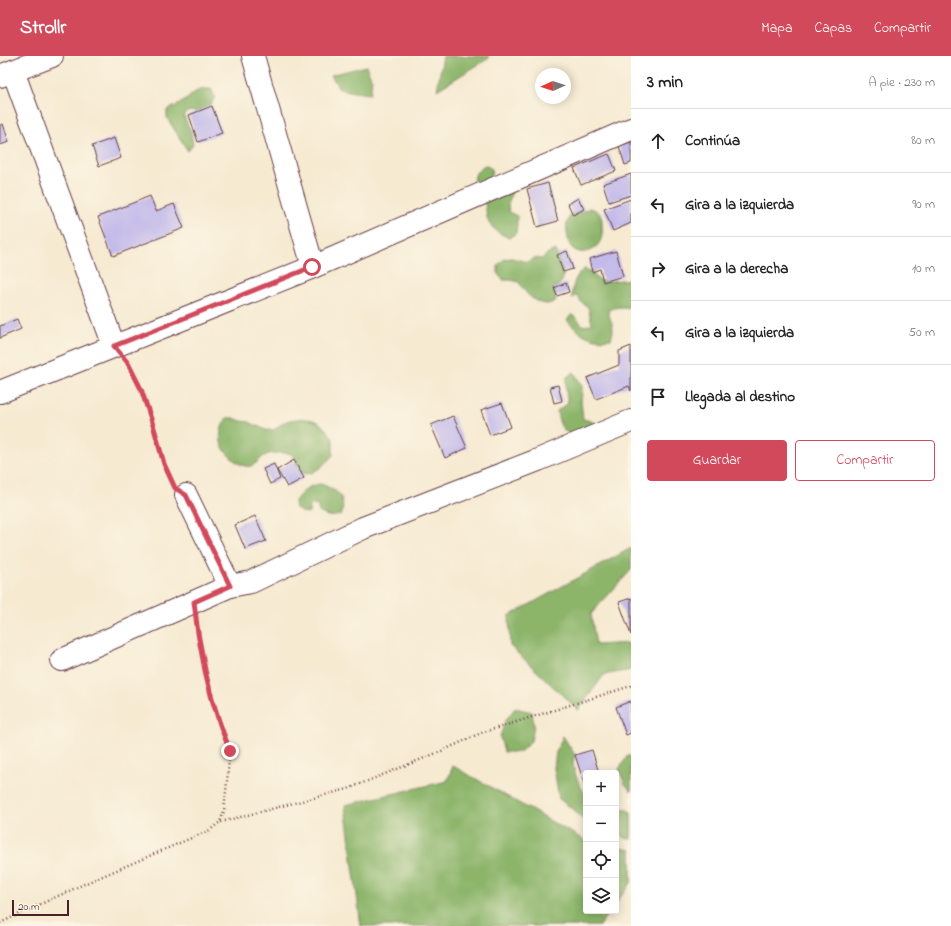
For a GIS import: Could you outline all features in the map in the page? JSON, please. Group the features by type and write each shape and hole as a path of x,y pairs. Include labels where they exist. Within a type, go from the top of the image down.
{"street":[{"path":"52,56 6,74 114,346"},
{"path":"253,56 312,267"},
{"path":"0,392 312,267 631,129"},
{"path":"62,660 230,586 251,582 363,528 631,422"},
{"path":"186,495 230,586"}],"path":[{"path":"114,346 128,363 141,389 164,464 175,488 186,495"},
{"path":"194,602 200,645 209,687 230,751 224,811 220,822"},
{"path":"0,923 84,884 210,830 220,822 348,789 444,750 481,733 631,686"}],"green space":[{"path":"443,56 489,56 489,58 437,90"},
{"path":"366,66 372,80 370,94 339,89 331,75"},
{"path":"211,89 215,97 211,104 197,112 189,111 184,116 191,132 193,145 188,151 167,118 167,110 178,105 199,90"},
{"path":"485,165 492,169 490,184 511,189 511,196 508,204 509,212 517,216 517,224 516,233 509,238 492,227 488,221 484,201 473,185 476,173"},
{"path":"590,208 596,210 601,215 602,237 594,248 589,251 578,252 570,245 567,232 567,223 572,213"},
{"path":"556,250 563,279 560,284 554,288 556,300 549,304 538,302 526,293 519,282 503,280 498,274 498,265 504,259 512,258 527,262 534,258 542,259 548,253"},
{"path":"584,269 592,272 596,278 603,282 631,279 631,308 619,307 608,310 613,327 611,339 604,340 586,336 567,320 572,314 584,326 592,324 588,307 581,302 577,295 572,299 573,286 580,272"},
{"path":"574,372 582,386 581,401 583,419 591,421 597,425 580,433 571,434 567,433 562,427 558,419 557,411 568,403 566,390 567,377"},
{"path":"227,418 234,418 249,422 266,430 274,430 285,422 294,419 312,420 318,422 333,438 333,455 318,469 304,474 295,467 297,459 289,453 270,454 264,456 251,466 242,465 228,455 222,446 220,435 221,429"},
{"path":"321,484 339,494 343,508 342,514 335,516 325,515 319,512 317,504 310,505 309,513 301,512 295,507 295,501 303,491 309,487"},
{"path":"631,548 631,570 591,614 596,645 631,643 631,670 604,675 578,710 510,646 509,616"},
{"path":"515,708 532,712 534,725 531,741 520,752 504,752 500,737 505,721"},
{"path":"563,736 575,755 573,764 583,790 583,820 573,809 559,799 554,768 556,752"},
{"path":"628,755 631,757 631,791 625,784 619,769"},
{"path":"453,766 583,839 583,914 608,914 599,926 361,926 345,805 447,781"},
{"path":"619,808 630,811 631,814 631,839 624,838 619,830"},
{"path":"619,848 631,850 631,883 619,899"}],"building":[{"path":"212,106 222,133 198,142 189,115"},
{"path":"3,124 9,142 0,145 0,125"},
{"path":"114,138 121,158 99,166 92,146"},
{"path":"631,142 631,163 625,165 619,146"},
{"path":"609,154 616,171 581,185 574,168"},
{"path":"631,174 631,195 609,202 603,184"},
{"path":"548,183 558,221 537,227 527,189"},
{"path":"150,196 156,211 174,204 184,228 113,256 98,217"},
{"path":"578,198 584,209 573,215 568,204"},
{"path":"631,199 631,223 613,231 604,209"},
{"path":"567,251 573,269 563,272 557,255"},
{"path":"616,251 623,276 603,282 600,269 592,272 589,259"},
{"path":"566,283 569,292 557,296 554,288"},
{"path":"17,319 21,329 0,338 0,326"},
{"path":"631,346 631,391 629,386 596,399 587,378 619,365 619,351"},
{"path":"558,385 562,401 554,403 550,387"},
{"path":"502,403 511,427 490,435 481,410"},
{"path":"453,416 467,448 445,458 431,425"},
{"path":"294,460 304,478 287,487 277,470"},
{"path":"274,464 280,479 270,484 263,469"},
{"path":"255,516 266,541 245,549 235,525"},
{"path":"631,598 631,635 619,602"},
{"path":"631,701 631,733 626,735 616,707"},
{"path":"592,750 598,770 583,770 583,780 575,755"}],"route":[{"path":"230,751 209,687 200,645 194,602 230,586 186,495 175,488 164,464 141,389 128,363 114,346 312,267"}]}
